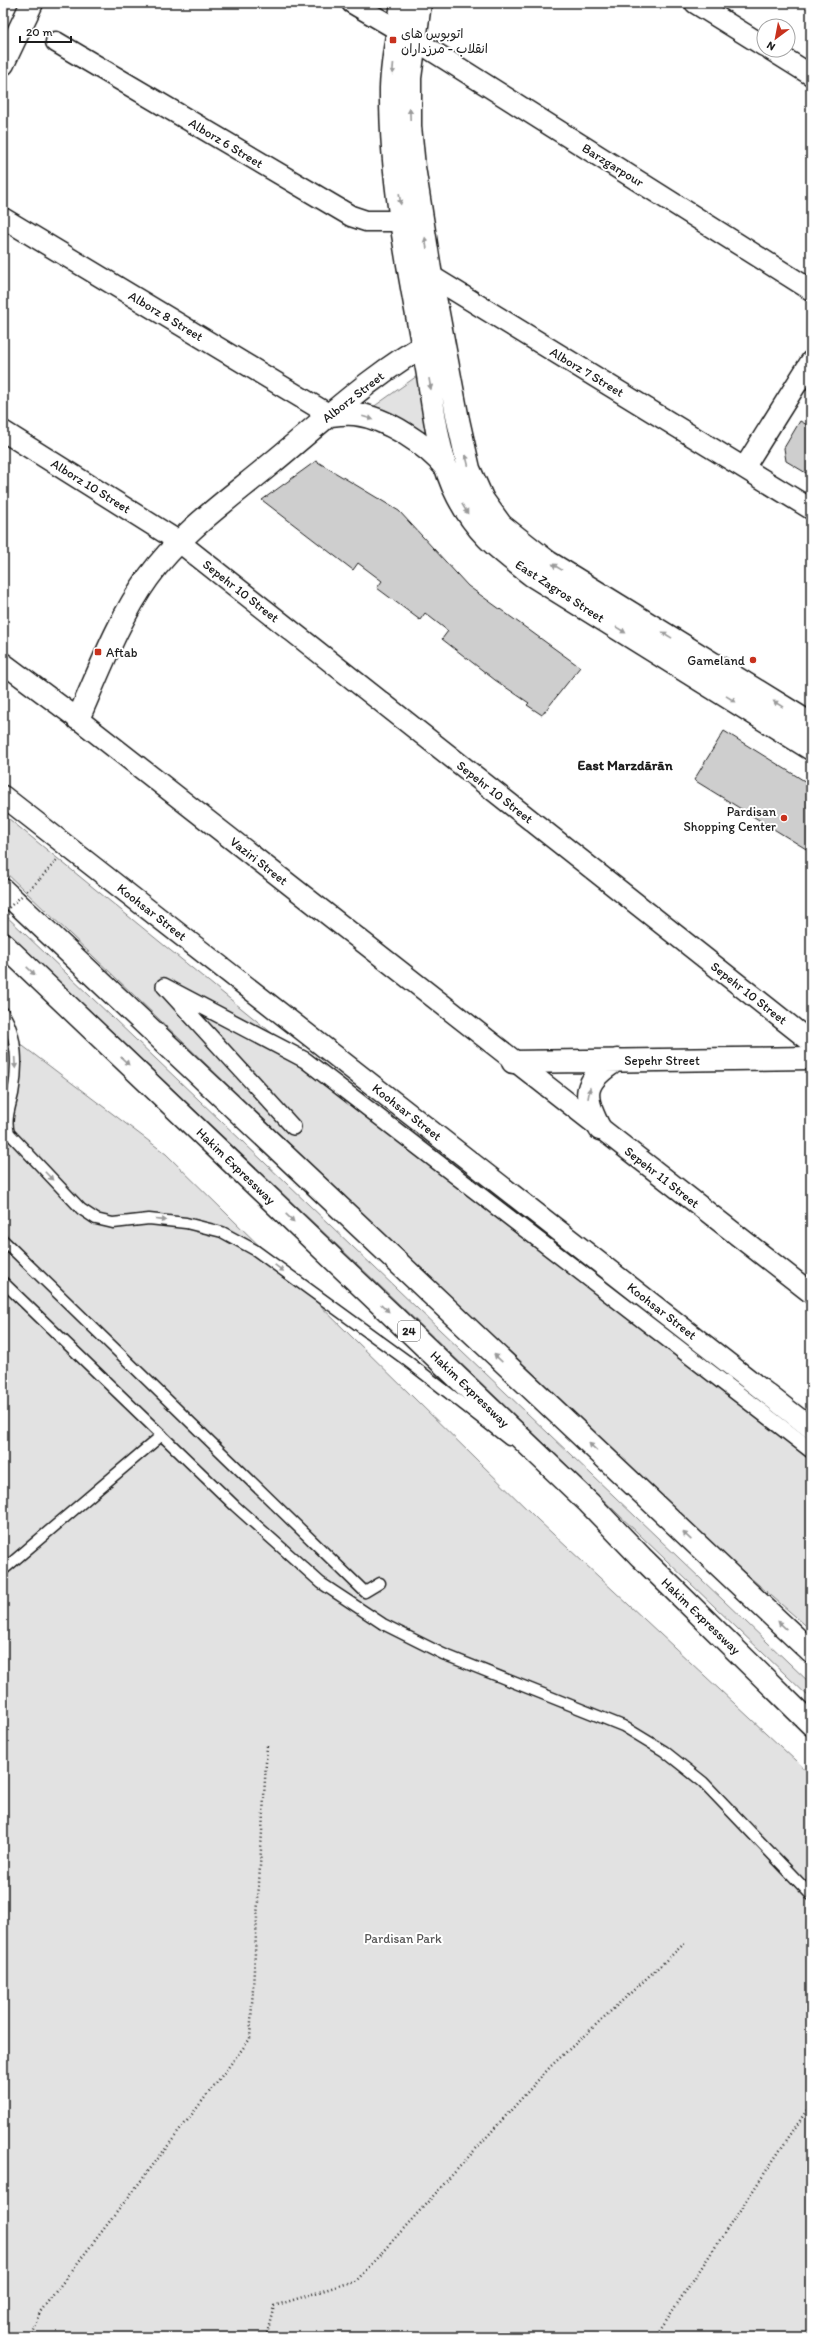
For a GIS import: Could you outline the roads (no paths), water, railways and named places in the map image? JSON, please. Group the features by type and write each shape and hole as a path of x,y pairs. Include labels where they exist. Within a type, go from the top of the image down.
{"main road":[{"path":"3,64 32,3"},
{"path":"402,3 410,78 412,220 432,341"},
{"path":"406,35 420,3"},
{"name":"Alborz Street","path":"78,719 105,658 133,603 148,578 178,541 330,415 396,363 432,341"},
{"name":"East Zagros Street","path":"432,341 447,469 465,510 476,528 490,543 533,576 811,749"},
{"name":"East Zagros Street","path":"432,341 469,469 483,500 501,525 548,562 811,724"},
{"path":"330,415 354,414 371,418 417,442 434,454 447,469"},
{"path":"3,890 811,1652"},
{"name":"Hakim Expressway","path":"3,944 589,1503 641,1557 811,1724"},
{"name":"Sepehr Street","path":"514,1062 811,1058"},
{"path":"600,1129 587,1101 588,1090 594,1079 616,1060"}],"street":[{"name":"Barzgarpour","path":"352,3 406,35 811,290"},
{"path":"695,3 756,41"},
{"name":"Alborz 6 Street","path":"56,42 351,216 366,221 412,220"},
{"path":"784,58 811,75"},
{"name":"Alborz 8 Street","path":"3,218 330,415"},
{"name":"Alborz 7 Street","path":"421,275 811,509"},
{"path":"744,468 811,361"},
{"name":"Alborz 10 Street","path":"3,431 178,541"},
{"name":"Sepehr 10 Street","path":"178,541 811,1042"},
{"name":"Vaziri Street","path":"3,663 78,719 514,1062"},
{"name":"Koohsar Street","path":"3,796 811,1428"},
{"path":"293,1127 164,986 305,1060 811,1450"},
{"name":"Sepehr 11 Street","path":"514,1062 811,1293"}],"lane":[{"path":"3,1012 11,1028 15,1045 16,1071 5,1127 14,1141 88,1214 113,1223 149,1219 186,1223 222,1232 255,1250 406,1360 589,1503"},
{"path":"3,1240 365,1592 380,1583"},
{"path":"3,1282 235,1506 321,1583 383,1624 443,1654 623,1726 664,1751 703,1782 811,1895"},
{"path":"3,1570 162,1435"}],"place":[{"name":"اتوبوس های انقلاب - مرزداران","path":"393,40"},
{"name":"Aftab","path":"98,652"},
{"name":"Gameland","path":"753,660"},
{"name":"Pardisan Shopping Center","path":"784,818"}],"district":[{"name":"East Marzdārān","path":"625,765"}],"park label":[{"name":"Pardisan Park","path":"403,1938"}]}
